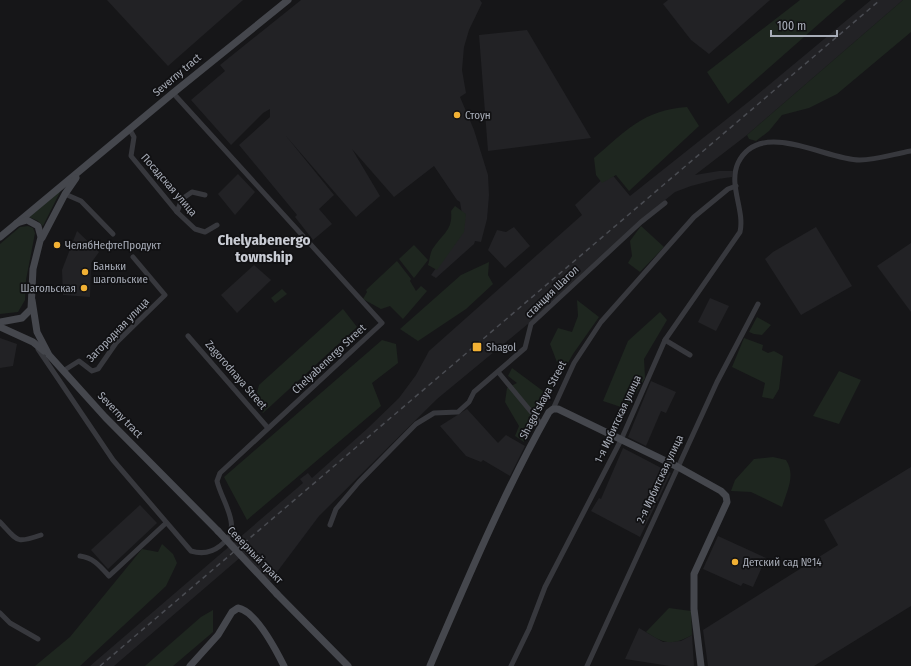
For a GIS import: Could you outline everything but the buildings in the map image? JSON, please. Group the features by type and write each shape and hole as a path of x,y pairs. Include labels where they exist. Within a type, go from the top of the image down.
{"main road":[{"name":"Severny tract","path":"0,237 173,93 288,0"},
{"name":"Severny tract","path":"82,170 65,194 41,240 33,269 32,300 37,332 49,355 63,371 218,531"},
{"path":"17,223 25,220 34,222 39,228 41,240"},
{"path":"0,322 25,317 31,309 32,300"},
{"path":"0,327 33,342 49,355"},
{"path":"553,409 564,412 678,467 721,490 727,500 694,574 694,609 701,666"},
{"name":"Shagol'skaya Street","path":"430,666 477,556 542,425 553,409"},
{"name":"Северный тракт","path":"218,531 277,594 348,666"},
{"path":"190,666 218,635 232,612 238,608 245,611 263,629 284,666"}],"street":[{"name":"Chelyabenergo Street","path":"166,523 191,551 198,553 208,552 229,538 232,533 232,525 217,481 220,473 382,323 173,93"},
{"name":"Посадская улица","path":"130,130 134,137 131,156 176,212 194,229 205,232 217,225"},
{"name":"1-я Ирбитская улица","path":"511,666 529,629 544,586 621,440 665,340 740,232 742,224 735,173 739,162 748,151 764,143 782,142 801,145 860,160 911,151"},
{"name":"Shagol'skaya Street","path":"553,409 574,363 600,322 694,217 728,189 736,186"},
{"path":"176,212 182,199 192,192 205,196"},
{"path":"65,194 81,201 113,234"},
{"name":"станция Шагол","path":"330,525 336,509 345,498 416,424 434,413 458,412 469,402 474,392 498,373 525,348 531,324 641,222 666,203"},
{"name":"Загородная улица","path":"63,371 79,361 92,371 98,369 116,343 165,294 133,257"},
{"name":"2-я Ирбитская улица","path":"587,666 717,382 758,304"},
{"name":"Zagorodnaya Street","path":"188,336 268,428"},
{"path":"665,340 690,355"},
{"path":"33,342 113,460 166,523 109,576 96,561 80,556"},
{"path":"498,373 542,425"},
{"path":"0,522 18,540 23,541 41,535"},
{"path":"0,613 10,623 38,639"}],"shaded area":[{"path":"107,0 243,0 168,66"},
{"path":"301,0 480,0 482,3 469,30 464,47 462,70 466,93 460,97 474,130 488,175 489,195 487,219 481,242 475,241 474,244 436,278 431,275 454,243 462,214 460,202 457,200 434,166 394,197 352,149 380,196 356,217 286,136 334,195 319,209 332,224 313,240 295,217 297,215 239,145 270,117 270,109 263,113 231,145 191,100 225,71 220,65"},
{"path":"668,0 770,0 709,54 691,40 663,4"},
{"path":"800,0 846,0 728,104 707,72"},
{"path":"871,0 903,0 747,135 695,175 719,171 733,171 732,177 691,186 675,192 648,214 540,314 437,399 319,516 268,584 242,556 114,666 90,666 303,483 300,479 308,473 312,478 368,428 399,398 416,375 429,351 582,215 575,205 610,172 630,196 752,99"},
{"path":"903,0 911,0 911,32 837,94 809,108 782,115 769,131 756,141 749,139 747,135"},
{"path":"527,30 591,138 488,151 479,35"},
{"path":"687,107 699,126 629,191 616,175 602,183 596,175 594,158 626,131 647,117 658,112"},
{"path":"238,174 255,192 235,215 218,194"},
{"path":"61,190 43,226 38,221 29,217"},
{"path":"455,206 466,214 464,232 437,270 428,265 431,253 447,231 450,223 451,211"},
{"path":"28,226 33,228 35,233 26,280 25,300 18,312 0,314 0,244 20,227"},
{"path":"641,226 664,247 640,272 628,263 632,256 630,241"},
{"path":"514,227 530,246 505,268 488,250 497,230 506,232"},
{"path":"816,227 852,286 801,315 765,259 773,252"},
{"path":"77,231 99,252 91,263 90,297 63,295 62,270"},
{"path":"911,243 911,312 877,266"},
{"path":"414,245 428,260 414,278 399,259"},
{"path":"397,261 411,279 410,281 416,291 421,286 427,291 403,319 390,306 381,309 363,299 367,292 366,290"},
{"path":"489,262 488,275 493,284 466,309 418,341 400,329 461,275"},
{"path":"254,265 271,280 237,313 221,295"},
{"path":"282,289 287,294 275,303 271,298"},
{"path":"710,298 729,306 716,331 698,322"},
{"path":"577,300 599,317 573,354 524,442 515,436 519,426 505,402 507,388 517,383 508,376 512,368 543,391 560,370 550,344 558,328 572,332 578,316"},
{"path":"343,309 357,327 263,413 255,400 259,385"},
{"path":"660,312 667,320 644,359 645,378 627,409 603,401 628,341"},
{"path":"757,317 771,325 762,335 749,332"},
{"path":"0,338 17,344 13,366 0,368"},
{"path":"744,338 763,345 762,350 768,353 774,351 783,356 779,389 773,399 762,397 765,383 732,367"},
{"path":"382,340 396,344 398,363 372,383 381,406 247,520 224,477"},
{"path":"839,371 861,380 839,424 813,416"},
{"path":"651,381 676,392 666,413 661,411 646,446 628,437"},
{"path":"467,409 498,443 506,435 525,446 510,476 483,460 481,462 466,456 440,426"},
{"path":"623,448 671,473 640,537 591,511 599,498 601,499"},
{"path":"773,457 786,460 790,471 790,483 782,507 751,492 731,491 735,480 754,459"},
{"path":"911,467 911,606 814,666 708,666 703,630 838,545 824,520"},
{"path":"140,505 157,523 108,569 91,550"},
{"name":"Детский сад №14","path":"718,536 766,558 753,587 743,583 741,586 703,569"},
{"path":"162,544 173,554 177,563 166,586 80,666 35,666 70,637 142,549 158,552"},
{"path":"669,608 691,611 692,635 679,641 668,642 658,639 646,632"},
{"path":"213,610 213,632 173,666 145,666 201,617"},
{"path":"639,628 663,642 681,641 692,635 694,666 670,666 625,659"}],"railway":[{"path":"100,666 880,0"}],"place":[{"name":"Стоун","path":"457,115"},
{"name":"ЧелябНефтеПродукт","path":"57,245"},
{"name":"Баньки шагольские","path":"85,272"},
{"name":"Шагольская","path":"84,288"},
{"name":"Shagol","path":"477,347"},
{"name":"Детский сад №14","path":"735,562"}],"district":[{"name":"Chelyabenergo township","path":"264,248"}]}
